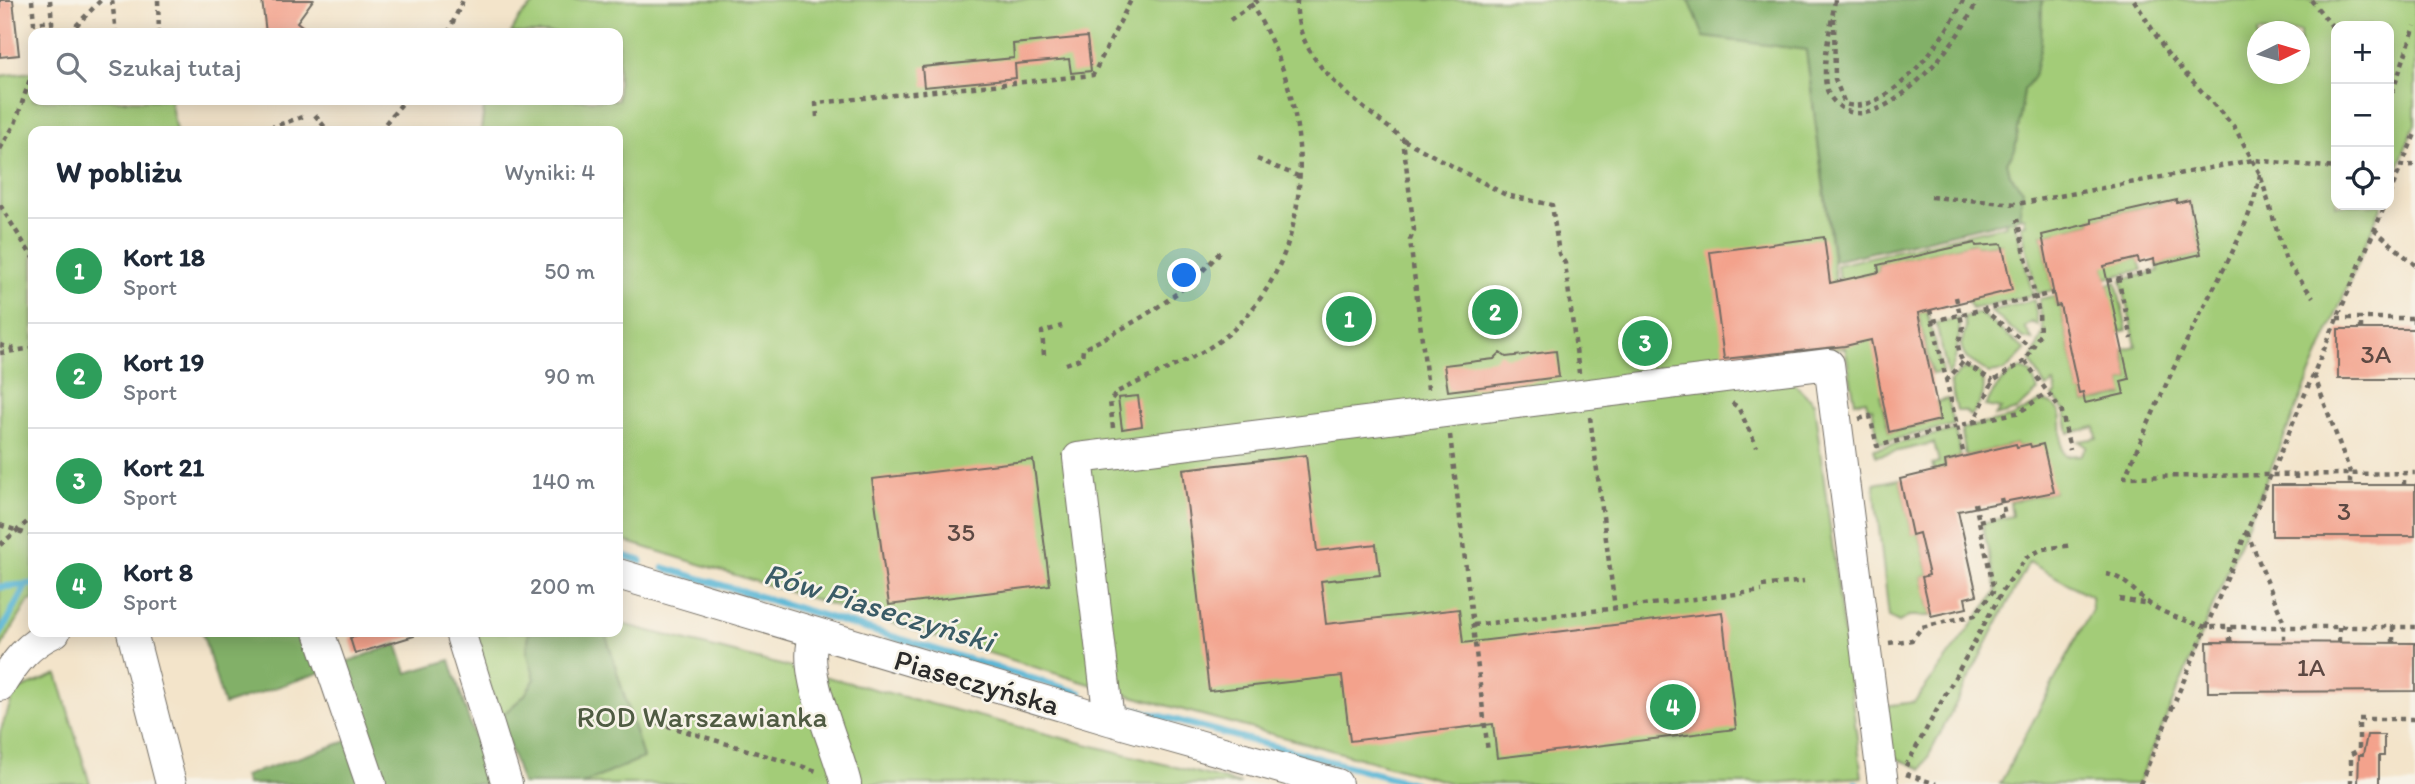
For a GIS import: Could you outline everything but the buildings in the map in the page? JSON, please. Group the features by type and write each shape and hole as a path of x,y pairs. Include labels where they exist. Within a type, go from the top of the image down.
{"street":[{"path":"1109,720 1078,458 1441,424 1586,405 1829,364 1893,778"},
{"name":"Piaseczyńska","path":"623,576 1109,720 1337,784"},
{"path":"815,634 811,642 813,674 846,782"},
{"path":"0,686 18,658 44,637"},
{"path":"133,637 171,784"},
{"path":"321,637 371,784"},
{"path":"462,637 507,784"}],"path":[{"path":"32,0 34,23 52,21"},
{"path":"50,0 53,28"},
{"path":"74,28 101,0"},
{"path":"112,0 115,28"},
{"path":"158,0 159,28"},
{"path":"450,28 463,0"},
{"path":"817,117 816,103 1093,75 1131,0"},
{"path":"1230,20 1250,2 1258,0"},
{"path":"1297,0 1301,34 1313,57 1343,88 1403,139 1506,195 1552,205 1559,254 1565,263 1615,608"},
{"path":"1835,0 1826,87 1835,105 1851,113 1871,111 1892,102 1918,81 1949,48 1977,0"},
{"path":"1833,14 1835,79 1845,104 1854,107 1877,100 1899,85 1938,43 1963,0"},
{"path":"2134,0 2167,53 2235,128 2260,174 2286,261 2313,297"},
{"path":"2311,0 2331,25"},
{"path":"1116,454 1110,401 1117,392 1223,337 1242,322 1267,288 1286,253 1294,229 1300,177 1296,120 1277,54 1250,2"},
{"path":"2394,87 2415,26"},
{"path":"0,149 15,124 28,85"},
{"path":"383,126 401,105"},
{"path":"315,115 324,126"},
{"path":"275,126 305,116"},
{"path":"2394,184 2415,134"},
{"path":"1403,139 1414,230 1410,240 1472,625 1488,752"},
{"path":"1256,159 1300,177"},
{"path":"1931,197 2017,204 2253,160 2331,168"},
{"path":"2394,166 2415,165"},
{"path":"2260,174 2257,193 2230,255 2173,368 2125,477 2415,473"},
{"path":"0,205 28,250"},
{"path":"2140,784 2383,210"},
{"path":"1974,422 1993,382 2025,361 2041,328 2017,219"},
{"path":"2374,229 2415,265"},
{"path":"1066,364 1082,358 1083,349 1144,317 1184,290 1220,252"},
{"path":"2107,281 2151,271"},
{"path":"2118,278 2132,339"},
{"path":"1933,321 2053,293"},
{"path":"1956,297 1963,328 1958,345 1963,362 1993,382"},
{"path":"1982,309 2031,348"},
{"path":"1930,310 1964,456"},
{"path":"2337,318 2415,318 2414,329"},
{"path":"2361,318 2361,329"},
{"path":"1044,355 1042,332 1062,326"},
{"path":"0,345 15,349"},
{"path":"0,353 28,348"},
{"path":"2025,361 2062,412 2070,450"},
{"path":"1947,381 1963,362"},
{"path":"2313,375 2350,474 2350,485"},
{"path":"1858,419 1870,416 1877,446 2020,412 2046,393"},
{"path":"2404,473 2404,485"},
{"path":"2296,474 2296,485"},
{"path":"1979,521 2005,515 2001,498"},
{"path":"1885,643 1912,640 1922,627 1975,615 1994,590 1975,503"},
{"path":"0,545 28,521"},
{"path":"0,525 28,535"},
{"path":"2246,531 2284,627 2284,642"},
{"path":"1893,778 2019,568 2028,557 2043,549 2073,545"},
{"path":"2106,574 2118,576 2149,604 2183,621 2206,627 2415,627"},
{"path":"1472,625 1762,589 1804,581"},
{"path":"2119,599 2149,604"},
{"path":"2230,627 2230,642"},
{"path":"2339,627 2339,642"},
{"path":"2393,627 2393,642"},
{"path":"2351,784 2351,754 2359,750 2359,719 2415,719"},
{"path":"649,720 846,782"}],"green space":[{"path":"539,0 1841,0 1802,19 1844,347 1847,341 1837,265 2006,225 2005,221 2014,219 2033,295 1971,309 1968,300 2001,244 1976,246 1974,243 1878,265 1879,272 1857,277 1886,394 1880,395 1889,432 1940,420 1936,402 1948,399 1954,425 1879,443 1872,408 1868,409 1866,400 1855,402 1845,348 1750,360 1789,378 1814,403 1862,777 1757,784 1455,784 1106,689 623,541 623,126 482,126 484,105 623,105 623,28 514,28 520,17"},
{"path":"1689,0 2042,0 2041,44 2034,76 2024,90 2015,150 2007,162 2010,175 2023,190 2019,218 1834,261 1806,50 1704,37"},
{"path":"2042,0 2415,0 2415,124 2394,177 2394,21 2331,21 2331,210 2380,210 2138,784 2000,784 2092,609 2091,596 2029,562 1922,769 1889,755 1884,706 1914,702 1997,591 1982,523 2012,516 2010,502 2054,492 2030,445 2017,447 2016,444 1966,456 1961,429 2013,417 2042,401 2058,409 2065,456 2081,455 2087,447 2079,441 2097,438 2095,427 2069,433 2065,412 2053,396 2056,394 2054,383 2046,388 2031,362 2043,332 2039,299 2054,296 2056,306 2060,305 2079,392 2083,392 2085,403 2123,395 2121,381 2129,379 2123,349 2136,346 2121,280 2159,271 2157,264 2201,254 2189,200 2177,203 2176,200 2092,219 2092,223 2042,235 2053,290 2037,294 2021,225 2026,224 2024,217 2019,218 2023,190 2010,175 2007,162 2015,150 2024,90 2034,76 2041,44"},
{"path":"28,73 28,105 171,105 175,126 28,126 28,603 0,649 0,76"},
{"path":"2138,258 2142,270 2106,278 2103,263"},
{"path":"2116,282 2127,330 2115,333 2108,284"},
{"path":"2034,300 2038,326 2032,322 2025,327 2033,340 2023,338 1990,311"},
{"path":"1927,311 1942,372 1932,374 1918,313"},
{"path":"1980,313 2025,350 2005,371 1989,373 1966,358 1963,352 1961,345 1966,327 1963,317"},
{"path":"1958,318 1958,347 1948,376 1936,323"},
{"path":"1964,368 1978,372 1984,389 1971,416 1965,411 1957,411 1950,382"},
{"path":"2022,369 2031,373 2038,391 2017,410 1995,416 2001,409 1985,406 1988,400 2005,378"},
{"path":"1955,430 1961,457 1945,461 1946,468 1934,471 1932,464 1939,462 1934,443 1876,456 1874,449"},
{"path":"1900,479 1912,534 1919,533 1929,575 1922,577 1931,616 1909,616 1899,622 1889,617 1874,484"},
{"name":"ROD Warszawianka","path":"623,624 1241,784 582,784 643,758 607,637 623,637"},
{"path":"204,637 313,637 325,671 224,705"},
{"path":"473,637 528,637 527,651 535,679 524,696 500,717"},
{"path":"528,637 607,637 643,758 582,784 522,784 500,717 524,696 535,679 527,651"},
{"path":"397,644 407,673 450,660 489,784 384,784 343,663"},
{"path":"57,674 90,784 0,784 0,732 15,691"},
{"path":"350,740 363,784 247,784 244,776"}],"waterway":[{"name":"Rów Piaseczyński","path":"623,556 641,561"},
{"name":"Rów Piaseczyński","path":"664,568 1080,693"},
{"name":"Rów Piaseczyński","path":"0,587 28,584"},
{"name":"Rów Piaseczyński","path":"0,634 26,585"},
{"name":"Rów Piaseczyński","path":"1118,705 1414,784"}],"place":[{"name":"Kort 19","path":"1495,312"},
{"name":"Kort 18","path":"1349,319"},
{"name":"Kort 21","path":"1645,343"},
{"name":"Kort 8","path":"1673,707"}]}
